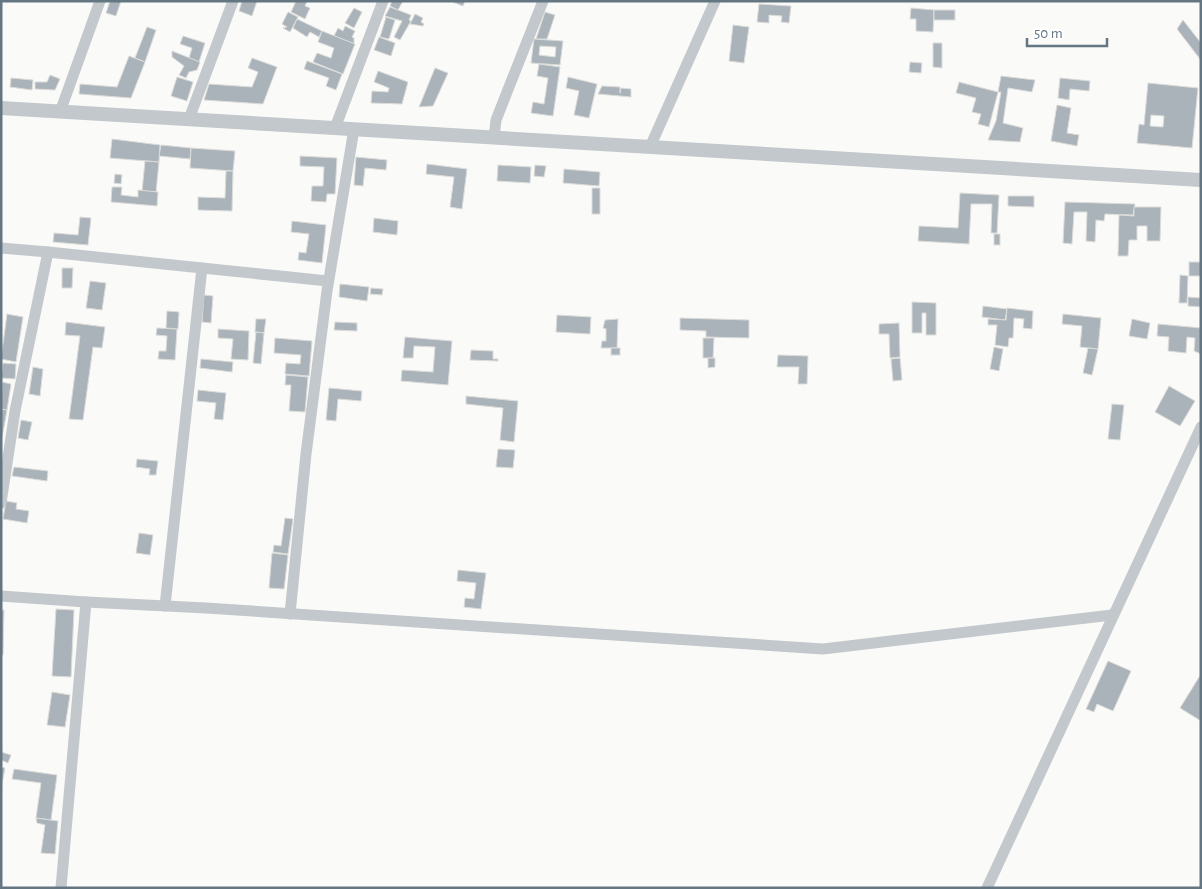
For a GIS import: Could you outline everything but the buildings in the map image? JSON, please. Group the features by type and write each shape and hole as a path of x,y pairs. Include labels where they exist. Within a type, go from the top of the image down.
{"street":[{"path":"60,112 100,1"},
{"path":"188,119 233,1"},
{"path":"335,128 383,1"},
{"path":"494,138 496,120 543,1"},
{"path":"650,147 715,1"},
{"path":"1,108 1201,180"},
{"path":"290,614 306,454 328,282 354,129"},
{"path":"1,248 328,282"},
{"path":"1,503 15,411 48,252"},
{"path":"165,606 202,268"},
{"path":"987,888 1112,615 1201,427"},
{"path":"1,596 823,649 1112,615"},
{"path":"61,888 86,602"}]}
